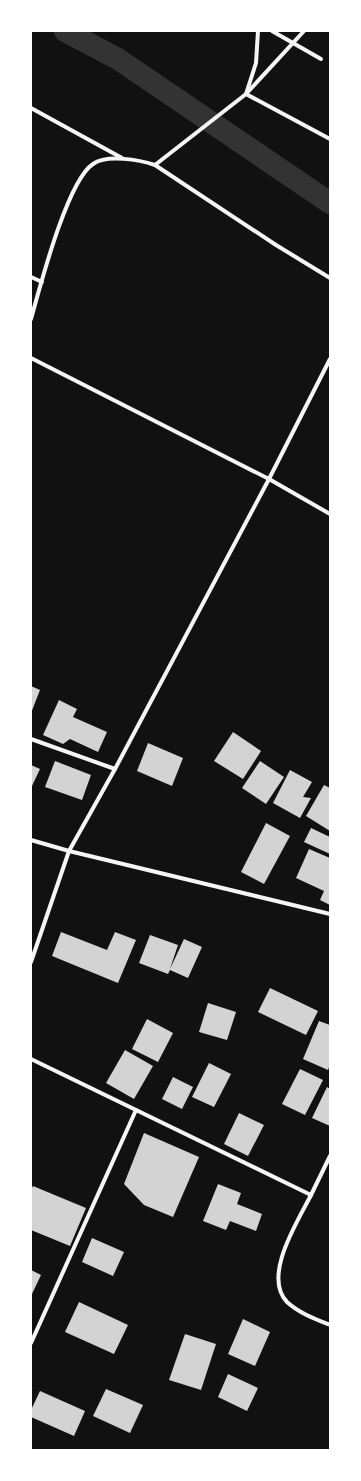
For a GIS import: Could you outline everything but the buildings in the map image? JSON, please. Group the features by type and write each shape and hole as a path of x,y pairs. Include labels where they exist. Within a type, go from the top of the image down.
{"street":[{"path":"246,94 256,63 258,31"},
{"path":"272,31 320,59"},
{"path":"155,165 246,94 304,31"},
{"path":"246,94 330,139"},
{"path":"31,108 123,159"},
{"path":"31,319 59,227 81,176 94,163 104,160 123,159 155,165 276,245 330,278"},
{"path":"31,277 42,282"},
{"path":"31,358 269,479 330,514"},
{"path":"31,962 69,851 115,770 269,479 330,359"},
{"path":"31,739 115,770"},
{"path":"31,840 69,851 330,914"},
{"path":"31,1059 311,1195"},
{"path":"31,1343 136,1110"},
{"path":"330,1156 282,1255 278,1275 280,1291 287,1302 308,1316 330,1325"}],"waterway":[{"path":"65,31 118,59 330,203"}]}
